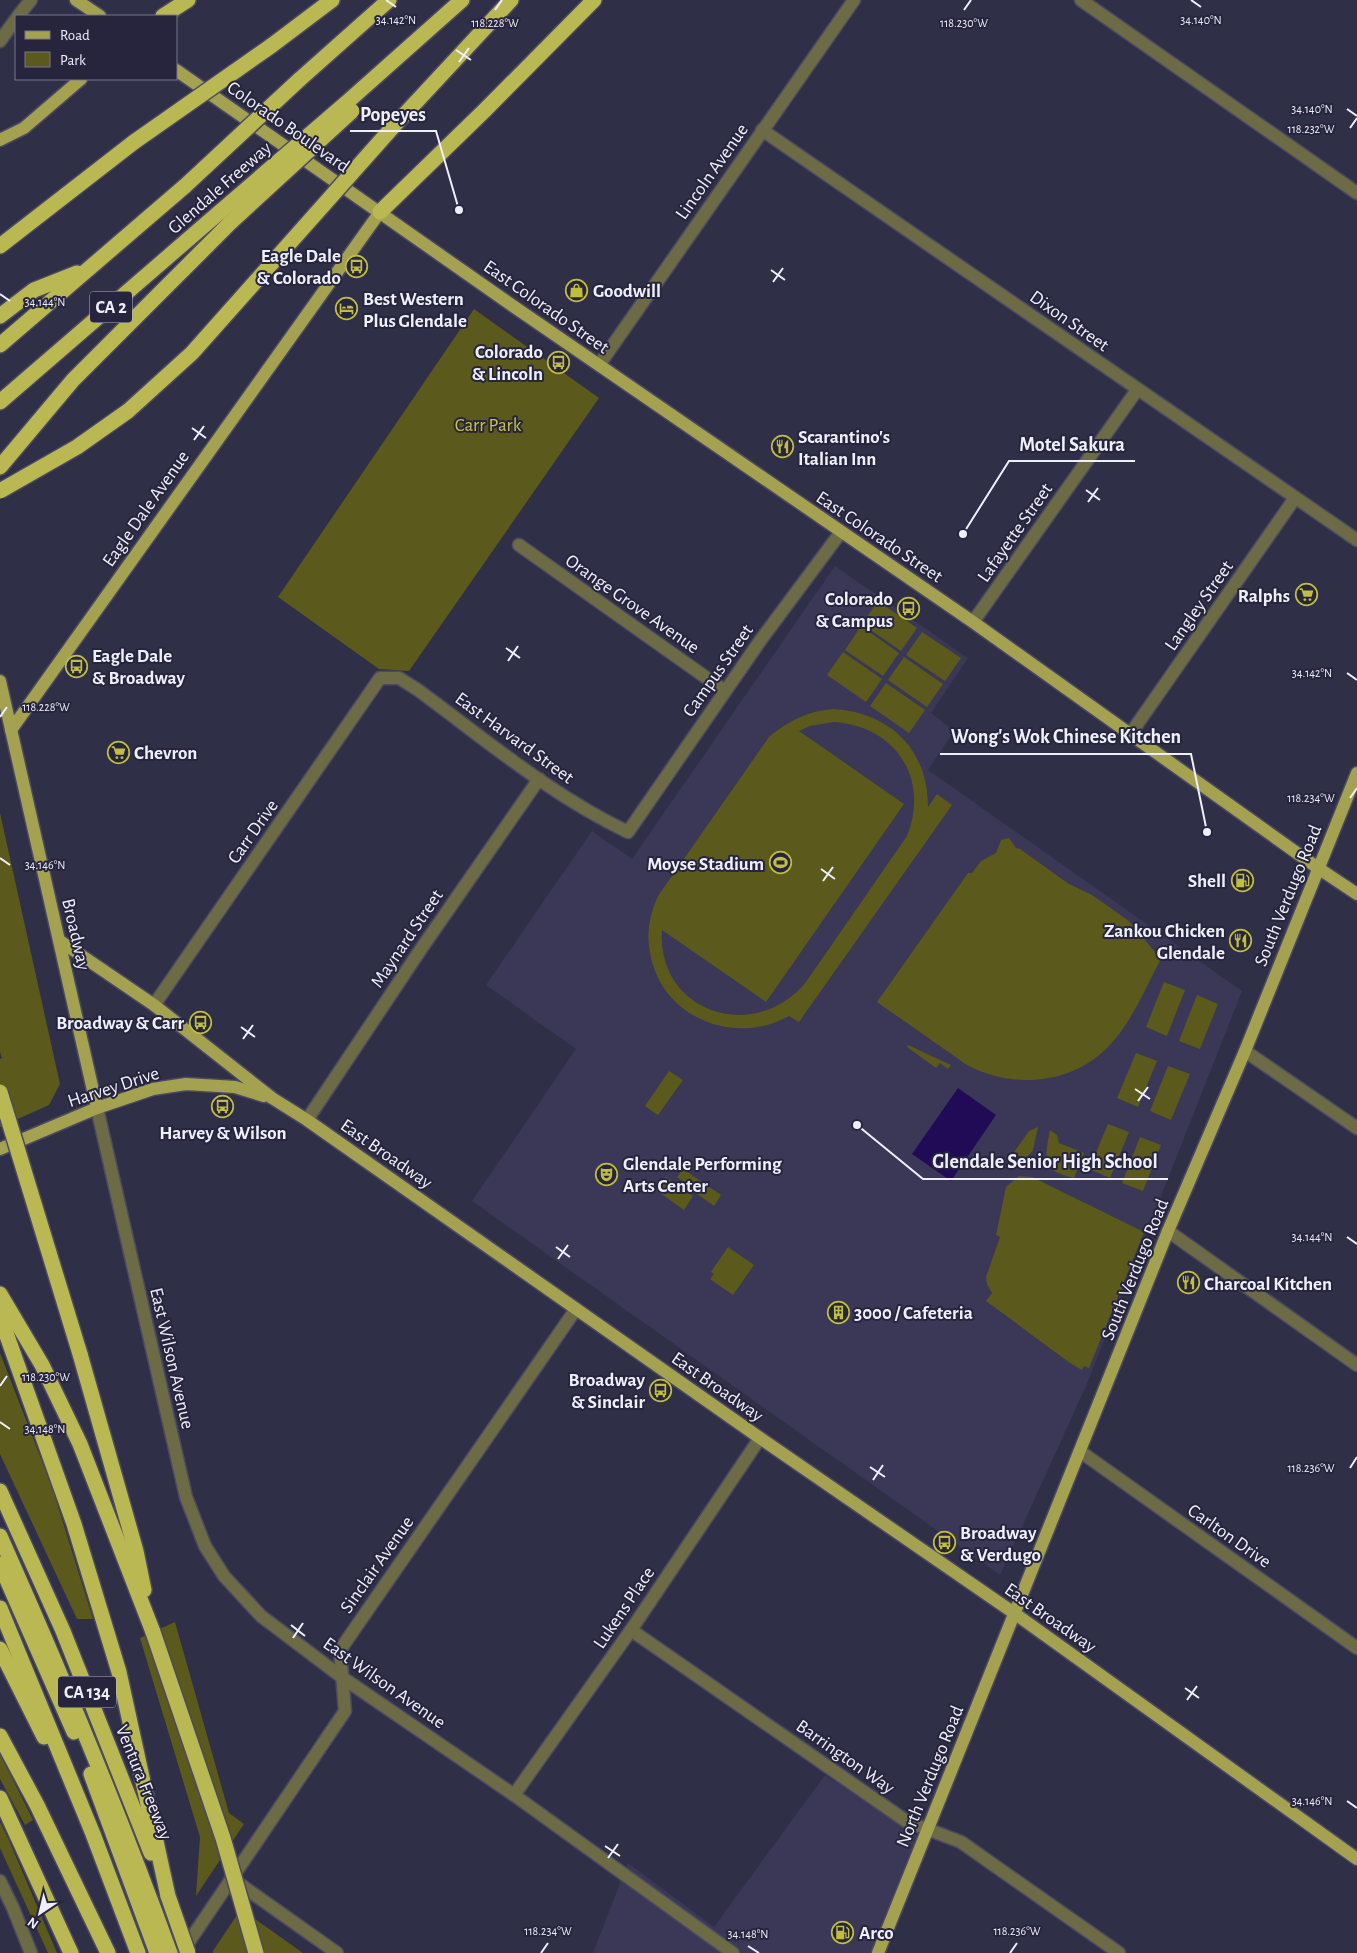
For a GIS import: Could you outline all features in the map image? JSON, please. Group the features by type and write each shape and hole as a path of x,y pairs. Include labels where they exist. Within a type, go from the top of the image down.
{"highway":[{"path":"165,15 188,0"},
{"path":"0,246 134,142 271,46 332,0"},
{"name":"Glendale Freeway","path":"0,345 185,186 299,80 389,0"},
{"path":"0,467 73,380 144,308 226,217 348,107 462,0"},
{"path":"0,491 77,447 128,411 192,353 392,128 511,0"},
{"path":"380,212 594,0"},
{"name":"Glendale Freeway","path":"0,402 226,217"},
{"path":"0,316 34,290 88,268"},
{"path":"0,1092 80,1354 129,1552 151,1626 223,1838 256,1953"},
{"path":"0,1294 42,1365 129,1552"},
{"path":"0,1316 74,1524 119,1672 168,1896"},
{"name":"Ventura Freeway","path":"0,1491 63,1631 168,1896 188,1953"},
{"path":"0,1536 55,1660 119,1816 170,1953"},
{"path":"0,1564 86,1759 156,1953"},
{"name":"CA 134","path":"0,1608 94,1834 137,1950"},
{"path":"0,1649 94,1834"},
{"path":"0,1736 37,1805 108,1953"},
{"path":"0,1798 71,1953"}],"main road":[{"path":"76,0 98,15"},
{"name":"Colorado Boulevard","path":"178,71 380,212"},
{"path":"0,149 80,80"},
{"path":"0,140 24,128"},
{"name":"East Colorado Street","path":"380,212 973,622 1357,894"},
{"name":"Eagle Dale Avenue","path":"11,730 380,212"},
{"name":"Broadway","path":"0,681 60,941 96,1108"},
{"name":"South Verdugo Road","path":"1014,1613 1081,1452 1168,1231 1245,1051 1357,773"},
{"name":"East Broadway","path":"60,941 195,1036 272,1098 308,1120 760,1438 1014,1613 1357,1859"},
{"name":"Harvey Drive","path":"0,1149 96,1108 154,1089 186,1084 235,1087 272,1098"},
{"name":"North Verdugo Road","path":"878,1953 929,1830 1014,1613"}],"street":[{"path":"19,15 30,0"},
{"name":"Lincoln Avenue","path":"599,365 854,0"},
{"path":"1081,0 1357,193"},
{"path":"0,40 15,21"},
{"name":"Dixon Street","path":"762,130 1357,540"},
{"name":"Lafayette Street","path":"973,622 1137,390"},
{"name":"Langley Street","path":"1131,734 1295,498"},
{"name":"Campus Street","path":"628,832 760,641 841,532"},
{"name":"Orange Grove Avenue","path":"519,545 725,691"},
{"name":"East Harvard Street","path":"380,678 399,678 592,815 628,832"},
{"name":"Carr Drive","path":"154,1006 380,678"},
{"name":"Maynard Street","path":"308,1120 421,949 539,779"},
{"path":"1245,1051 1357,1128"},
{"name":"East Wilson Avenue","path":"96,1108 186,1497 205,1546 224,1576 261,1616 343,1678 514,1795 733,1953"},
{"path":"1168,1231 1357,1365"},
{"name":"Sinclair Avenue","path":"182,1953 231,1877 344,1711 340,1650 576,1308"},
{"name":"Lukens Place","path":"514,1795 631,1630 760,1438"},
{"name":"Carlton Drive","path":"1081,1452 1357,1648"},
{"name":"Barrington Way","path":"631,1630 906,1821 961,1842 1119,1953"},
{"path":"231,1877 337,1953"},
{"path":"0,1881 31,1953"}],"shaded area":[{"path":"835,566 968,658 931,713 954,731 928,770 1242,991 1086,1386 1000,1575 472,1201 576,1049 486,985 592,831 632,859"},
{"path":"958,1088 996,1115 951,1181 912,1154"},
{"path":"825,1775 930,1844 884,1953 593,1953 628,1863 714,1927"}],"green space":[{"name":"Carr Park","path":"474,309 599,398 409,671 379,669 278,597"},
{"path":"878,601 917,628 901,651 862,624"},
{"path":"861,626 899,653 883,676 845,650"},
{"path":"922,632 961,658 945,681 906,655"},
{"path":"843,652 882,679 866,702 827,675"},
{"path":"904,657 943,684 927,707 888,680"},
{"path":"886,683 925,710 909,733 870,706"},
{"path":"834,709 854,712 888,726 902,738 913,752 921,768 926,786 928,807 937,794 952,805 799,1022 789,1016 768,1025 745,1028 723,1027 703,1020 684,1009 668,994 657,975 648,938 649,924 655,903 769,737 799,717","holes":["834,722 856,726 874,733 890,745 902,759 910,775 914,794 913,815 907,836 806,982 785,1001 761,1012 736,1015 712,1010 691,999 675,982 664,958 662,930 766,1002 904,804 799,731 810,726"]},
{"path":"0,813 60,1084 49,1105 0,1127 0,1059 2,1058 0,1052"},
{"path":"1009,838 1016,848 1069,884 1092,895 1129,921 1161,959 1116,1039 1092,1060 1076,1070 1058,1076 1021,1080 1002,1078 984,1073 967,1065 877,1002 968,873 972,873 981,861 996,853 1001,840"},
{"path":"1164,982 1185,990 1167,1036 1146,1027"},
{"path":"1197,995 1218,1004 1200,1049 1179,1041"},
{"path":"908,1045 951,1065 948,1069 940,1063 936,1068 907,1047"},
{"path":"1136,1053 1157,1061 1138,1107 1117,1098"},
{"path":"1168,1066 1190,1074 1171,1120 1150,1111"},
{"path":"669,1071 683,1080 658,1115 645,1106"},
{"path":"1108,1124 1129,1132 1110,1178 1089,1169"},
{"path":"1038,1127 1033,1150 1025,1160 1014,1152 1029,1131"},
{"path":"1050,1130 1057,1135 1059,1143 1084,1153 1074,1178 1055,1171 1047,1162 1046,1156"},
{"path":"1140,1137 1161,1145 1143,1191 1122,1183"},
{"path":"683,1169 721,1195 714,1206 677,1177"},
{"path":"1019,1176 1032,1177 1144,1232 1089,1368 1084,1366 1082,1370 1070,1363 986,1301 992,1293 987,1284 986,1277 1000,1237 996,1235 1006,1187"},
{"path":"666,1177 693,1196 684,1210 656,1190"},
{"path":"728,1247 754,1265 733,1295 710,1279 714,1274 711,1272"},
{"path":"0,1353 52,1487 93,1619 77,1619 0,1454"},
{"path":"175,1622 229,1813 244,1824 196,1896 200,1837 140,1638"},
{"path":"0,1754 33,1820 25,1825 0,1779"},
{"path":"0,1822 57,1953 48,1953 0,1848"},
{"path":"241,1909 303,1953 213,1953"}],"place":[{"name":"Popeyes","path":"459,210"},
{"name":"Eagle Dale & Colorado","path":"357,266"},
{"name":"Goodwill","path":"577,290"},
{"name":"Best Western Plus Glendale","path":"347,309"},
{"name":"Colorado & Lincoln","path":"559,362"},
{"name":"Scarantino's Italian Inn","path":"782,447"},
{"name":"Motel Sakura","path":"963,534"},
{"name":"Ralphs","path":"1306,595"},
{"name":"Colorado & Campus","path":"909,609"},
{"name":"Eagle Dale & Broadway","path":"76,666"},
{"name":"Chevron","path":"118,752"},
{"name":"Wong's Wok Chinese Kitchen","path":"1207,832"},
{"name":"Moyse Stadium","path":"780,863"},
{"name":"Shell","path":"1242,880"},
{"name":"Zankou Chicken Glendale","path":"1241,941"},
{"name":"Broadway & Carr","path":"200,1022"},
{"name":"Harvey & Wilson","path":"223,1106"},
{"name":"Glendale Senior High School","path":"857,1125"},
{"name":"Glendale Performing Arts Center","path":"607,1174"},
{"name":"Charcoal Kitchen","path":"1188,1283"},
{"name":"3000 / Cafeteria","path":"838,1312"},
{"name":"Broadway & Sinclair","path":"661,1390"},
{"name":"Broadway & Verdugo","path":"944,1543"},
{"name":"Arco","path":"843,1932"}]}
